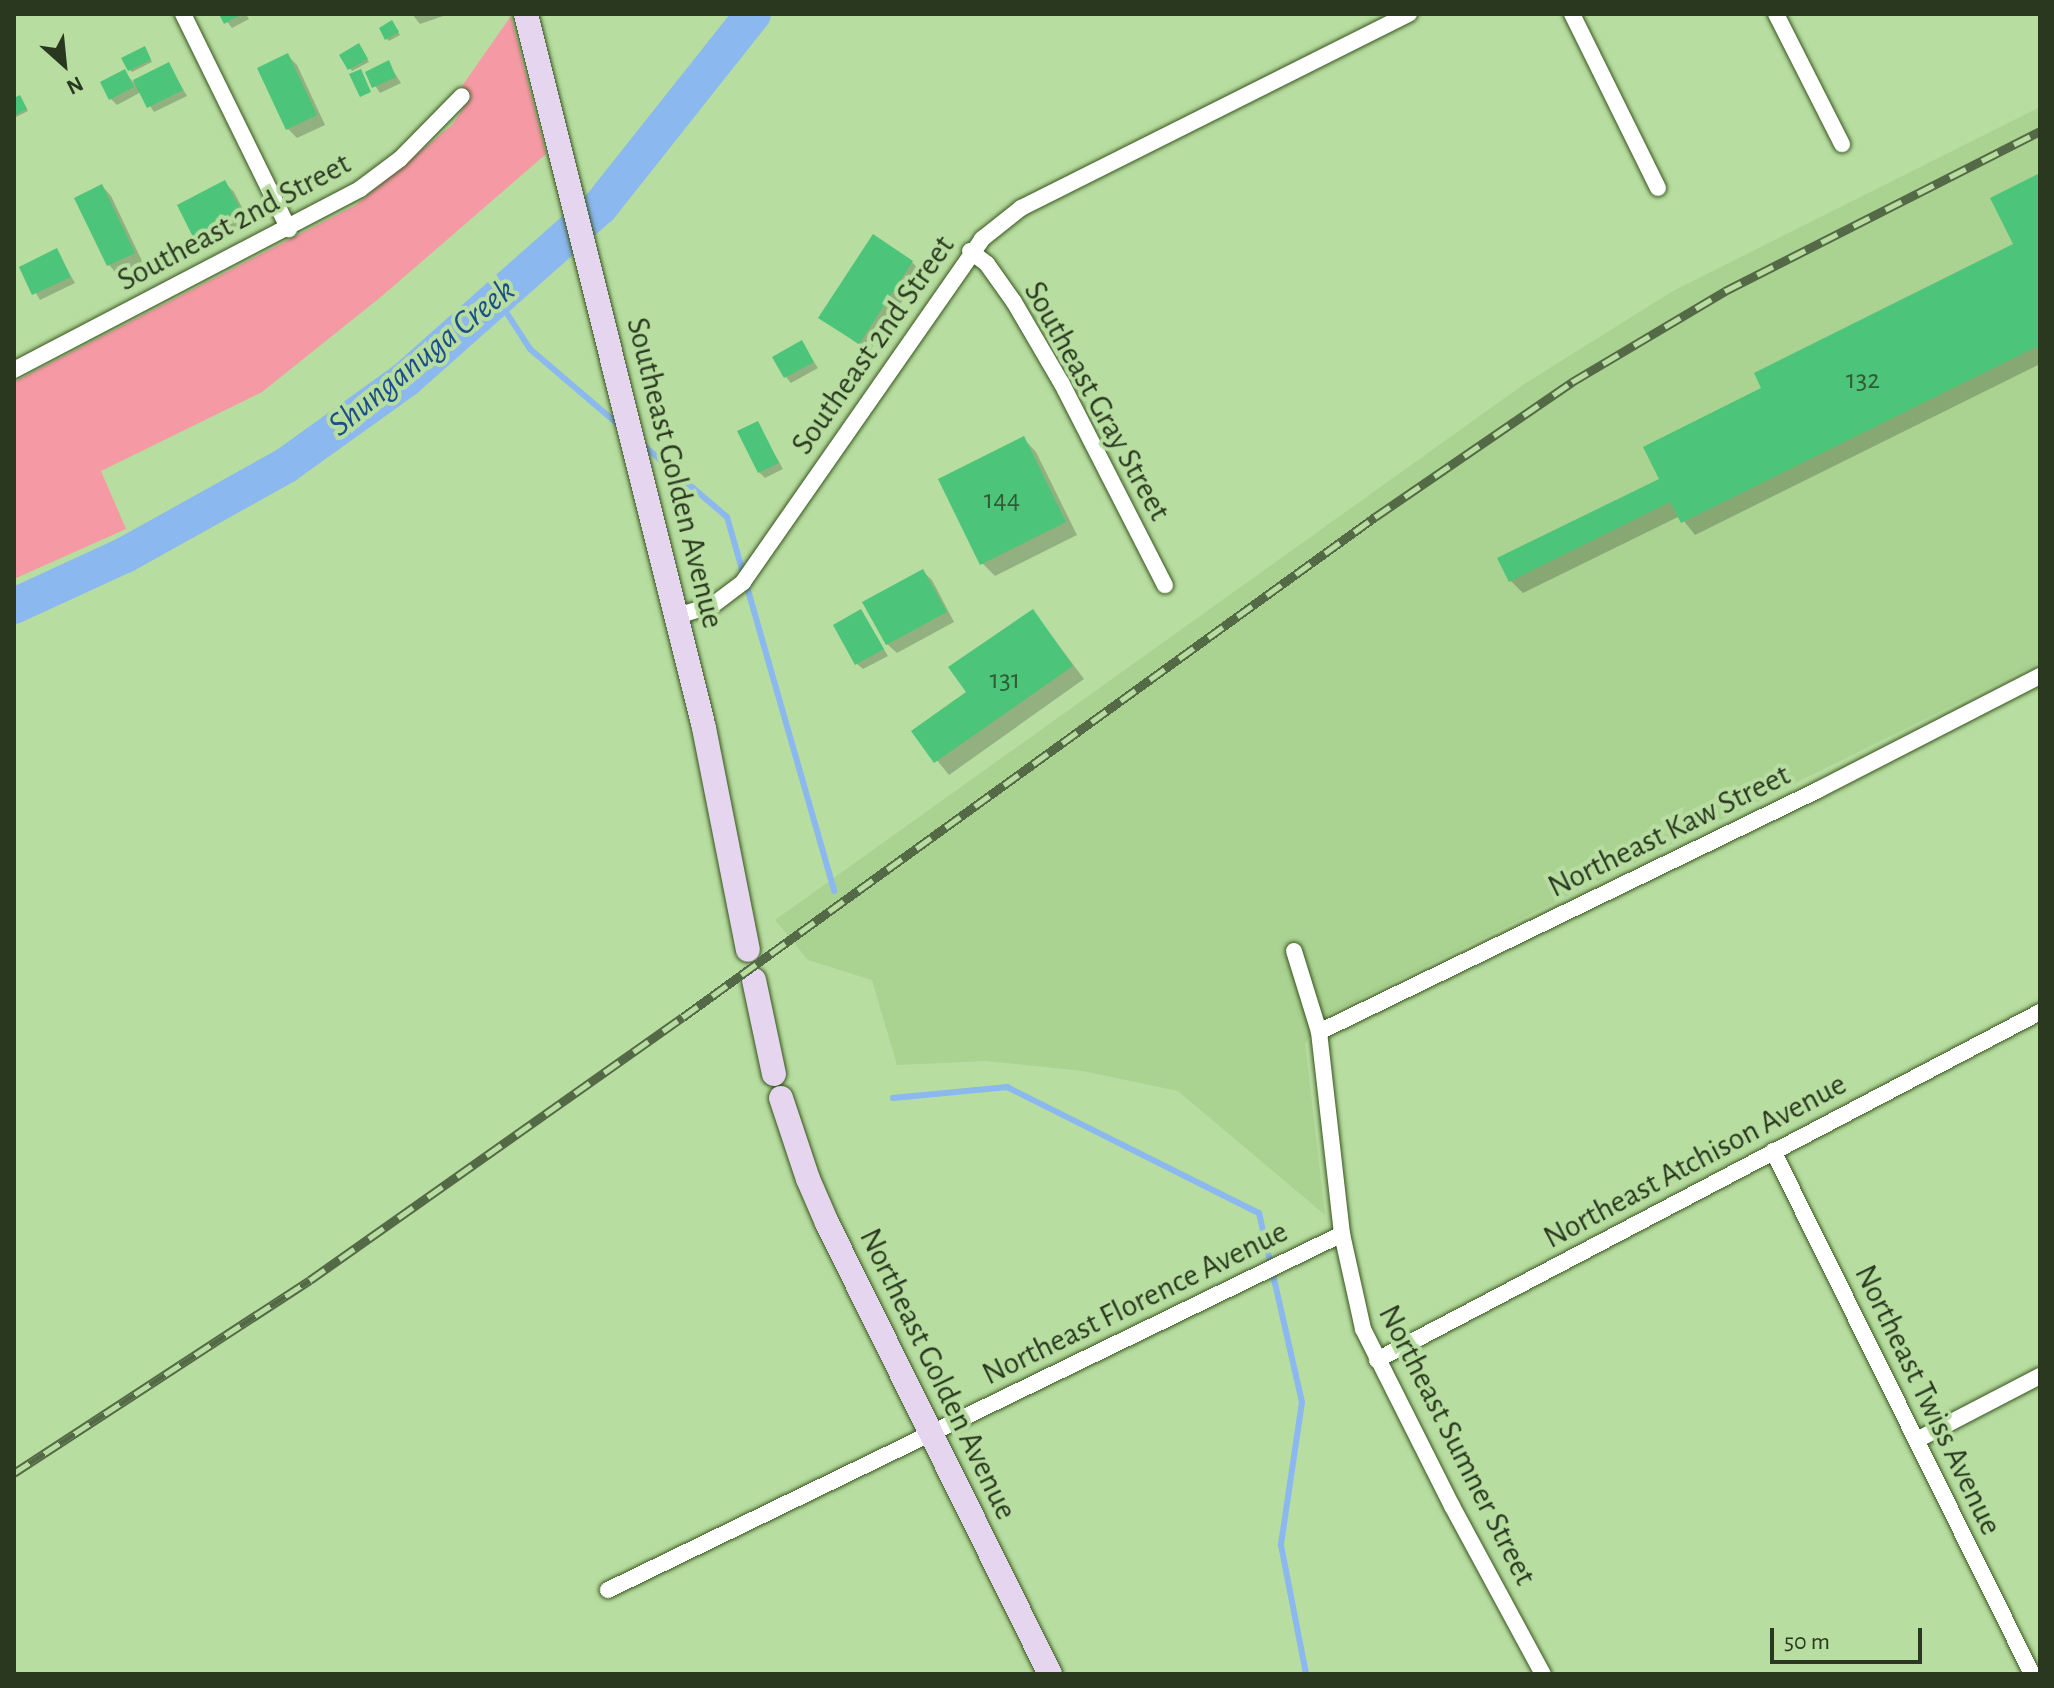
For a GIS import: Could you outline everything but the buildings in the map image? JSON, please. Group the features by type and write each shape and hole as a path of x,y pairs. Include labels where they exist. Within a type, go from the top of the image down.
{"street":[{"path":"183,14 289,229"},
{"name":"Southeast Golden Avenue","path":"526,14 618,373 704,728 748,950"},
{"name":"Southeast 2nd Street","path":"677,616 713,605 743,582 970,251 1021,208 1409,14"},
{"path":"1572,14 1658,188"},
{"path":"1776,14 1842,144"},
{"name":"Southeast 2nd Street","path":"14,370 289,229 370,181 400,159 462,96"},
{"name":"Southeast Gray Street","path":"970,251 987,264 1014,302 1062,384 1165,585"},
{"name":"Northeast Kaw Street","path":"1319,1032 1818,790 2040,676"},
{"name":"Northeast Sumner Street","path":"1294,951 1319,1032 1342,1234 1355,1305 1377,1360 1543,1674"},
{"name":"Northeast Golden Avenue","path":"754,980 777,1086 808,1179 1050,1674"},
{"name":"Northeast Atchison Avenue","path":"1377,1360 2040,1012"},
{"name":"Northeast Twiss Avenue","path":"1773,1151 2032,1674"},
{"name":"Northeast Florence Avenue","path":"608,1590 1342,1234"},
{"path":"1917,1440 2040,1376"}],"shaded area":[{"path":"511,16 546,154 382,296 262,392 101,471 126,529 14,579 14,382 356,205 452,125 472,96 462,86"},
{"path":"2040,107 2040,662 1327,1015 1305,1043 1325,1215 1178,1091 1083,1071 986,1061 897,1065 872,980 808,960 775,920 1523,385 1673,291"}],"waterway":[{"name":"Shunganuga Creek","path":"14,606 125,555 285,466 406,379 600,207 753,14"},
{"path":"497,298 530,349 621,427"},
{"path":"642,444 727,517 834,891"},
{"path":"893,1098 1007,1087 1259,1213 1302,1402 1281,1545 1306,1674"}],"railway":[{"path":"14,1473 310,1280 683,1017 1375,517 1572,382 1725,291 2040,131"}]}
